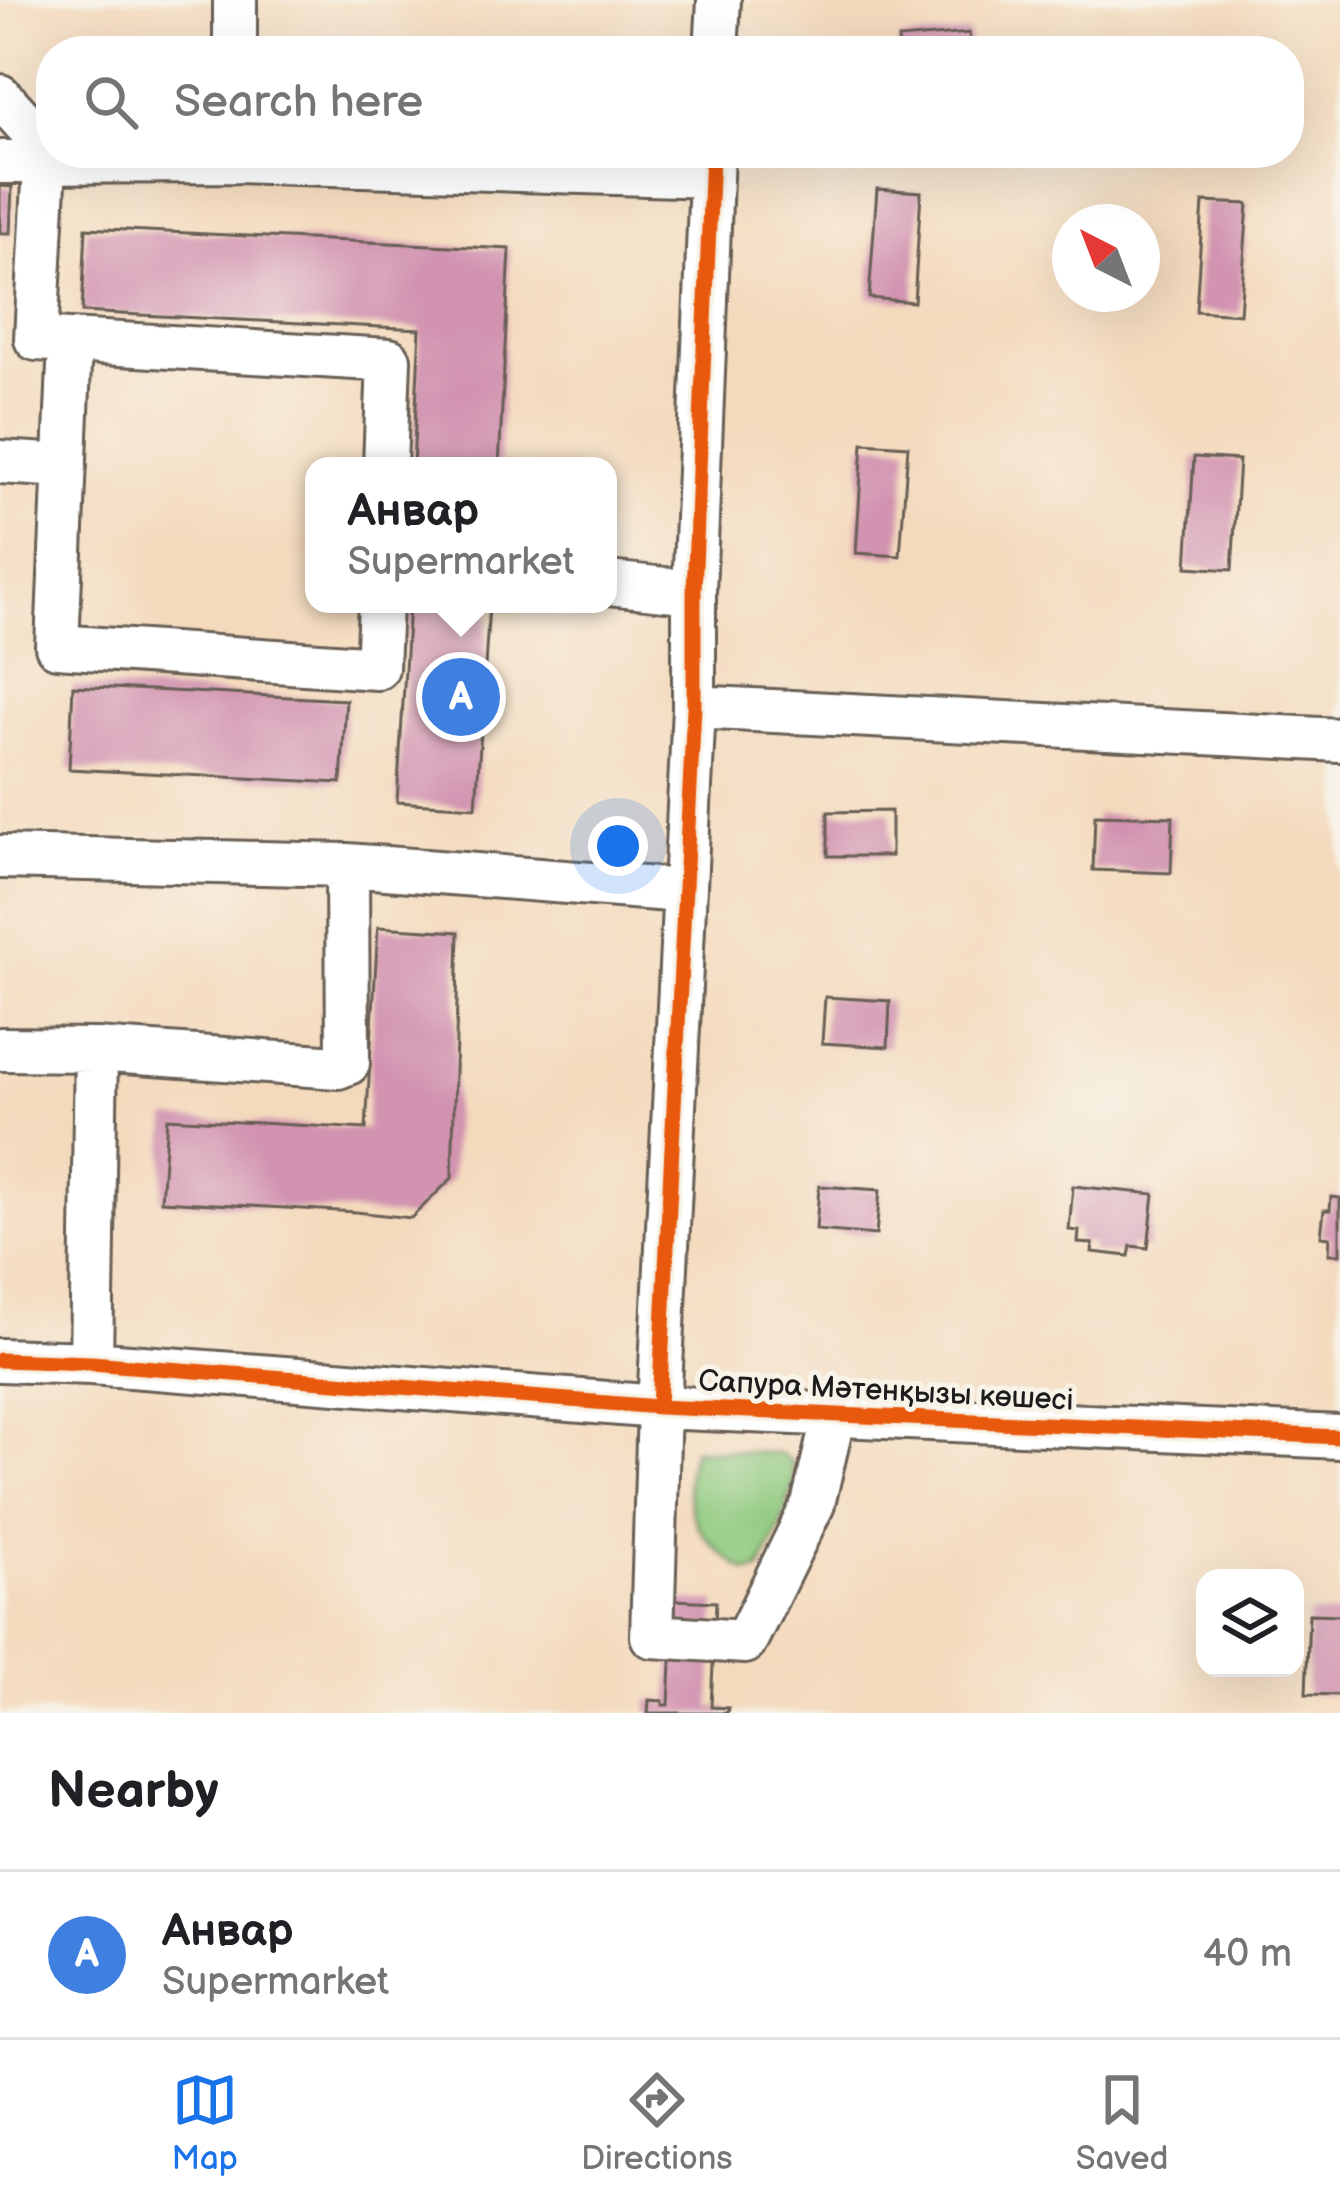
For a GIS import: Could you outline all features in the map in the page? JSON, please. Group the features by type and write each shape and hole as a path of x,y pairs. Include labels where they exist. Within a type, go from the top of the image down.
{"street":[{"path":"235,0 235,36"},
{"path":"717,36 718,0"},
{"path":"0,96 36,139"},
{"path":"0,162 36,159"},
{"path":"51,168 36,339 389,360 385,457"},
{"path":"712,168 694,592 694,707 658,1407 652,1636 745,1642 813,1504 834,1415"},
{"path":"70,342 57,646 377,668 380,613"},
{"path":"0,462 64,466"},
{"path":"617,584 694,592"},
{"path":"694,707 1340,740"},
{"path":"0,857 347,865 682,891"},
{"path":"0,1049 96,1050 338,1067 348,1063 347,865"},
{"path":"91,1364 96,1050"},
{"name":"Сапура Мәтенқызы көшесі","path":"0,1360 658,1407 1340,1438"}],"green space":[{"path":"693,1449 781,1454 792,1462 794,1483 760,1570 747,1572 730,1560 696,1521 688,1488"}],"building":[{"path":"0,186 12,187 10,233 0,233"},
{"path":"877,189 921,192 914,302 869,298"},
{"path":"1203,202 1248,204 1240,314 1196,311"},
{"path":"86,228 510,249 499,457 413,457 420,329 82,312"},
{"path":"863,443 908,446 900,556 856,553"},
{"path":"1194,457 1239,460 1232,570 1187,567"},
{"path":"408,613 488,613 476,807 397,802"},
{"path":"73,686 346,700 341,783 69,769"},
{"path":"891,811 891,856 828,856 828,812"},
{"path":"1095,815 1173,817 1171,873 1093,870"},
{"path":"378,927 459,932 452,1178 411,1218 161,1201 167,1118 366,1129"},
{"path":"825,997 890,1001 888,1047 822,1043"},
{"path":"819,1186 880,1190 876,1235 816,1230"},
{"path":"1073,1186 1154,1194 1148,1248 1131,1246 1129,1256 1092,1252 1093,1244 1078,1243 1079,1231 1069,1230"},
{"path":"1331,1197 1340,1198 1340,1254 1329,1254 1330,1237 1321,1236"},
{"path":"674,1600 716,1602 711,1707 728,1708 727,1713 648,1713 649,1700 669,1705"},
{"path":"1309,1614 1340,1615 1340,1695 1306,1694"}],"cycle path":[{"path":"659,1407 694,707 694,592 711,168"},
{"path":"0,1360 659,1407 1340,1437"}],"place":[{"name":"Анвар","path":"461,697"}]}
